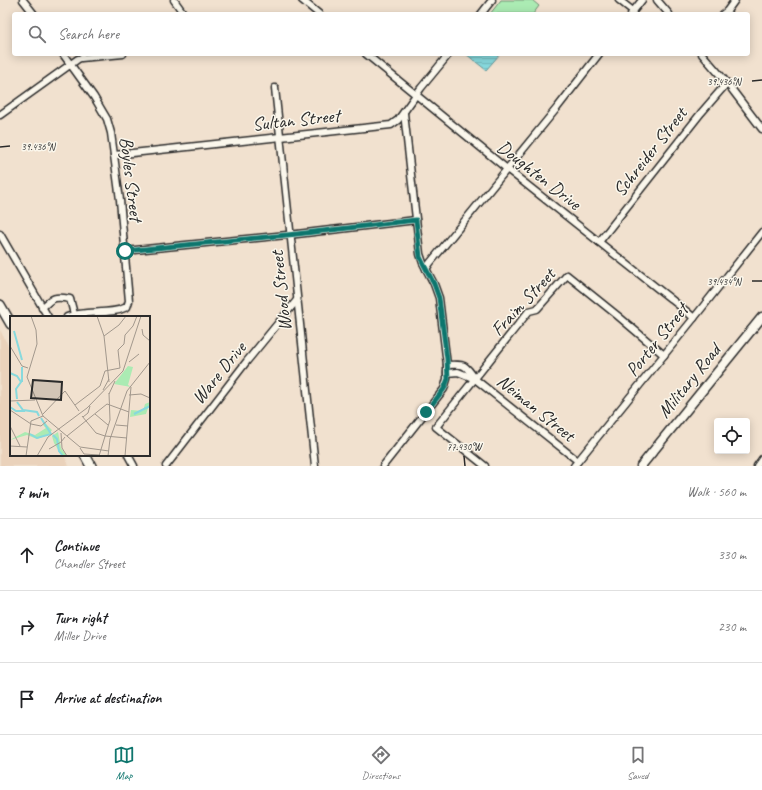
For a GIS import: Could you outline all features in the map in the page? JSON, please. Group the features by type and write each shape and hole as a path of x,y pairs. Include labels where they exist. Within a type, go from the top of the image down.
{"main road":[{"path":"0,305 10,322"},
{"path":"86,456 91,466"}],"street":[{"path":"23,0 32,12"},
{"path":"174,0 183,12"},
{"path":"302,0 314,12"},
{"path":"483,12 492,0"},
{"path":"619,0 631,12"},
{"path":"633,12 642,0"},
{"path":"657,0 667,12"},
{"path":"726,12 735,0"},
{"name":"Boyles Street","path":"64,56 94,97 106,119 111,133 125,251 129,301 127,307 120,311 74,314 69,316"},
{"path":"0,115 70,64 81,58 102,56"},
{"name":"Doughten Drive","path":"368,56 694,318"},
{"name":"Sultan Street","path":"114,156 388,126 396,122 404,113 416,95 447,56"},
{"path":"426,269 597,56"},
{"path":"704,56 762,128"},
{"name":"Schreider Street","path":"599,242 701,112 727,83"},
{"name":"Wood Street","path":"275,88 315,466"},
{"path":"383,466 444,389 447,383 447,365 439,298 420,254 404,113"},
{"path":"125,251 416,220"},
{"name":"Porter Street","path":"576,464 762,232"},
{"path":"0,234 47,316"},
{"name":"Fraim Street","path":"485,466 436,427 529,311 538,309 567,275 664,355"},
{"path":"42,308 52,299 60,297 70,299 74,314"},
{"name":"Ware Drive","path":"166,466 247,361 298,300"},
{"name":"Military Road","path":"641,466 762,317"},
{"name":"Neiman Street","path":"447,365 460,364 468,368 475,379 576,464"},
{"name":"Neiman Street","path":"447,373 458,372 475,379"},
{"path":"129,456 134,466"},
{"path":"757,466 762,459"}],"shaded area":[{"path":"0,330 10,349 10,456 64,456 69,466 0,466"}],"green space":[{"path":"501,0 532,0 539,6 534,12 492,12"}],"water":[{"path":"468,56 498,56 486,70"}],"route":[{"path":"125,251 297,234 416,220 420,257 434,284 439,298 447,359 447,383 426,412"}]}
